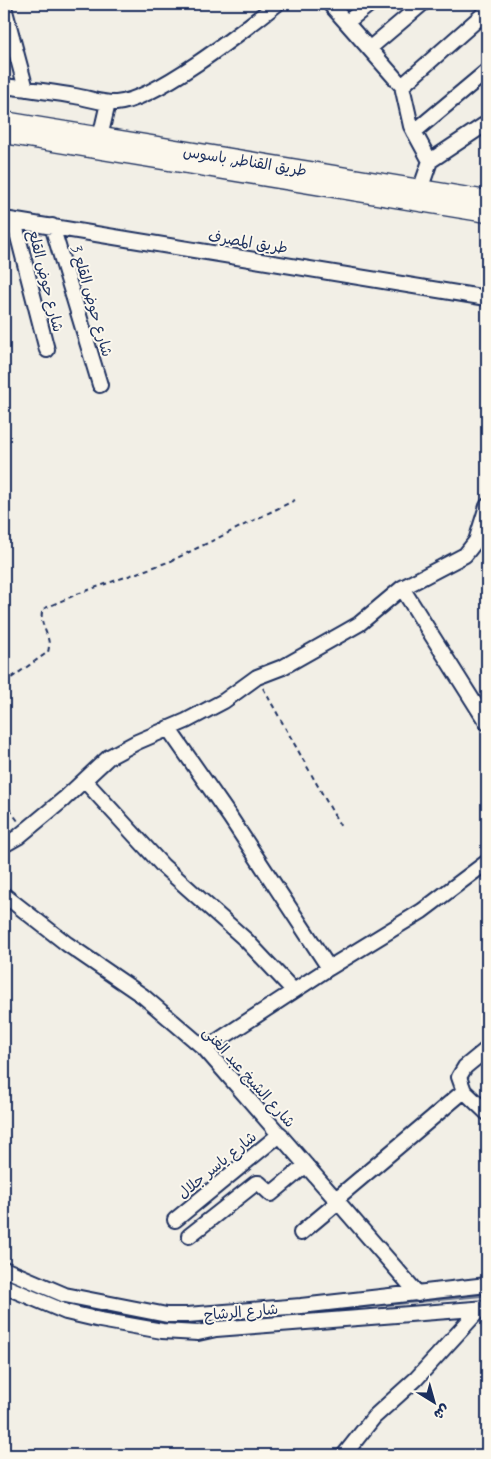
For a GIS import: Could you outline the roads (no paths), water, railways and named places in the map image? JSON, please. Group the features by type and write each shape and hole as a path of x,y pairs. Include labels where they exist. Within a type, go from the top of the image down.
{"main road":[{"name":"طريق القناطر, باسوس","path":"4,121 99,143 487,213"},
{"name":"طريق القناطر, باسوس","path":"4,134 99,143 487,200"}],"street":[{"path":"4,86 108,103 132,100 155,89 216,49 277,4"},
{"path":"330,4 402,86 408,115 414,132 430,161"},
{"path":"347,22 370,4"},
{"path":"370,48 422,4"},
{"path":"4,7 26,89"},
{"path":"402,86 486,15"},
{"path":"414,132 487,71"},
{"path":"99,143 108,103"},
{"path":"420,190 430,161 487,123"},
{"name":"طريق المصرف","path":"9,220 487,298"},
{"name":"شارع حوض القلع","path":"9,220 47,350"},
{"name":"شارع حوض القلع 3","path":"52,226 100,385"},
{"path":"4,844 26,830 85,781 109,757 224,701 257,677 283,666 359,624 402,588 465,555 476,541 487,506"},
{"path":"402,588 487,723"},
{"path":"168,728 230,817 329,968"},
{"path":"85,781 163,866 246,940 294,991"},
{"path":"205,1050 329,968 422,911 487,862"},
{"name":"شارع الشيخ عبد الغنى","path":"4,895 67,944 138,992 205,1050 418,1294"},
{"path":"487,1050 465,1067 459,1077 464,1091 487,1113"},
{"path":"302,1234 337,1201 464,1091"},
{"name":"شارع ياسر جلال","path":"174,1220 280,1134"},
{"path":"189,1236 256,1183 259,1183 271,1194 306,1165"},
{"name":"شارع الرشاح","path":"4,1268 65,1295 167,1315 233,1311 418,1294 487,1285"},
{"name":"شارع الرشاح","path":"4,1286 66,1312 162,1331 198,1333 216,1329 485,1311"},
{"path":"344,1455 374,1416 416,1379 485,1311"},
{"path":"354,1455 381,1422 422,1386 485,1311"}],"waterway":[{"path":"317,1311 487,1295"},
{"path":"198,1321 286,1314"}]}
